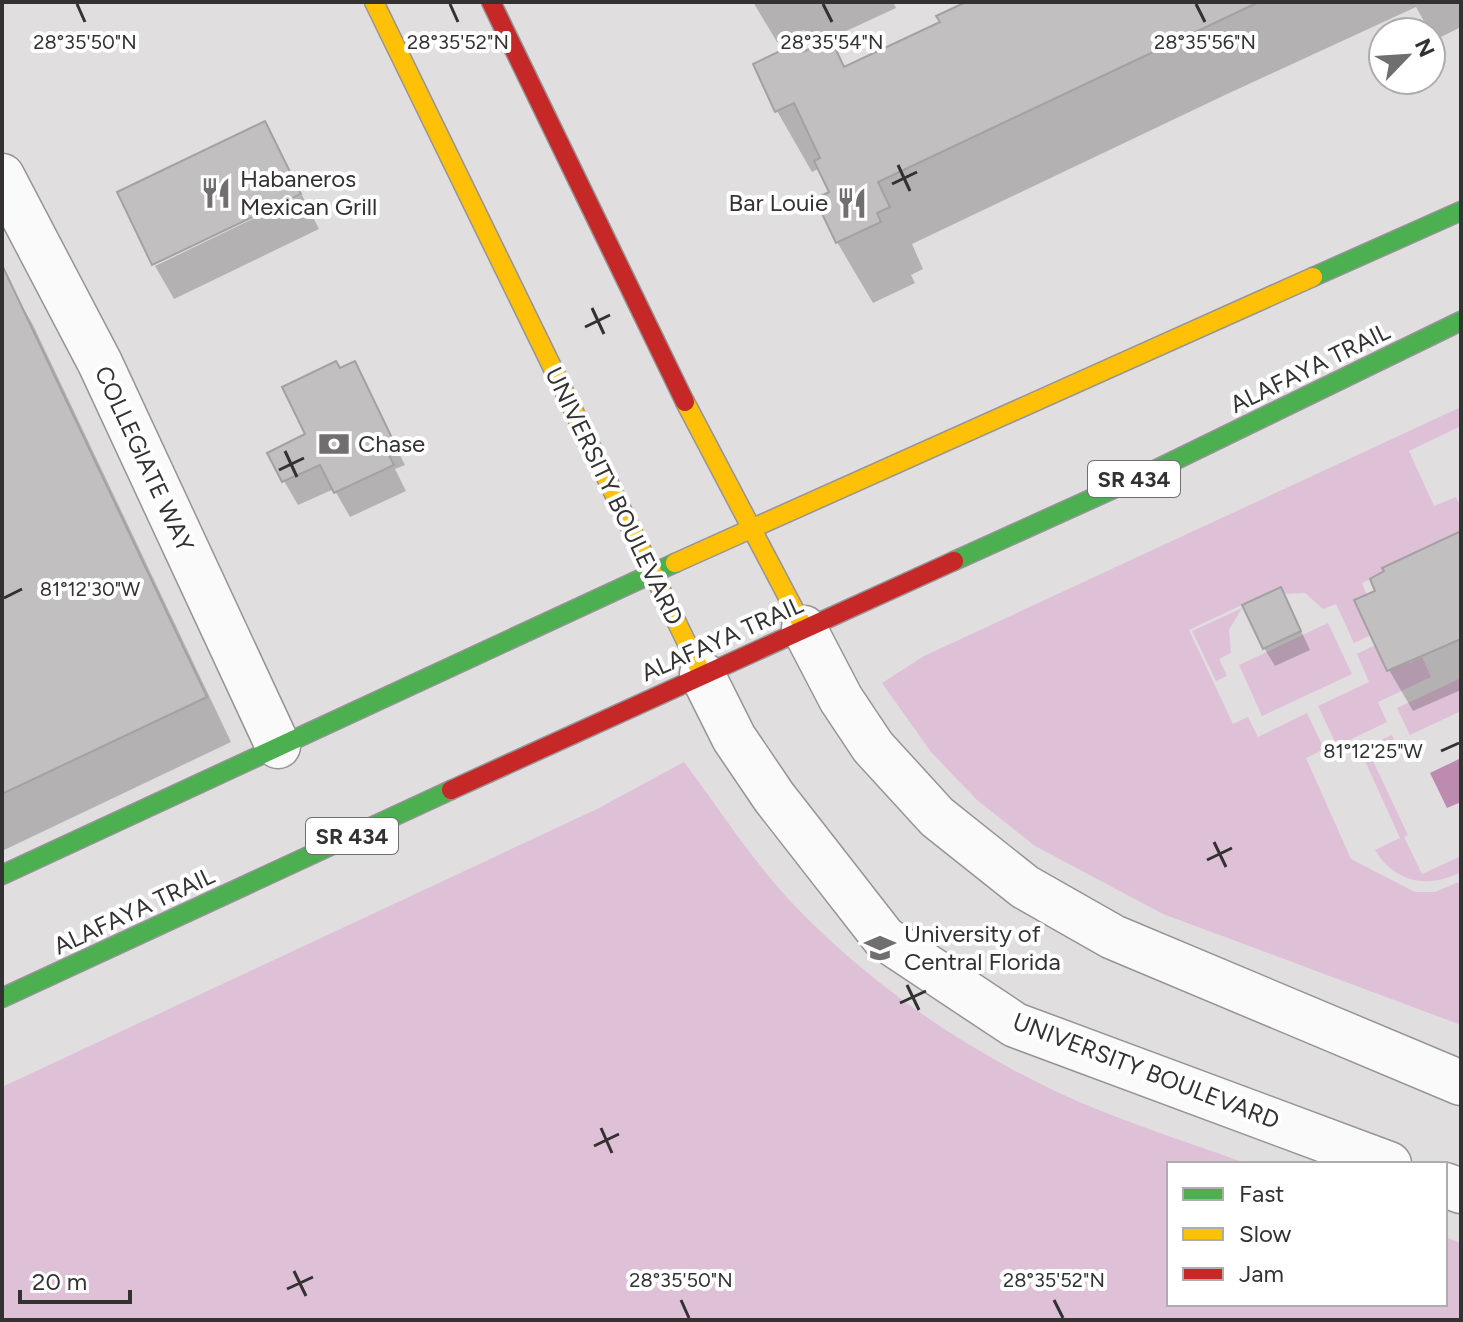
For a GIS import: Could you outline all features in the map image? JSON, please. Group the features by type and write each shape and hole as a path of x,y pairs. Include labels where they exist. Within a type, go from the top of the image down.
{"main road":[{"name":"UNIVERSITY BOULEVARD","path":"374,2 702,674"},
{"path":"491,2 712,458 804,628"},
{"path":"2,875 652,573 1461,211"},
{"name":"ALAFAYA TRAIL","path":"2,998 702,674 1155,470 1461,321"}],"street":[{"name":"COLLEGIATE WAY","path":"2,176 100,363 278,746"},
{"path":"804,628 841,699 873,747 937,817 1025,887 1113,937 1461,1083"},
{"name":"UNIVERSITY BOULEVARD","path":"702,674 734,738 766,785 884,938 1015,1025 1384,1162"}],"shaded area":[{"path":"1461,407 1461,426 1409,451 1434,506 1456,497 1461,507 1461,531 1383,568 1384,572 1362,583 1367,595 1371,635 1354,643 1336,604 1323,609 1305,593 1284,594 1280,587 1189,630 1233,724 1248,717 1258,737 1307,713 1324,749 1306,758 1351,859 1415,892 1435,892 1461,881 1461,1025 1163,914 1035,846 977,800 931,752 882,683 924,656"},
{"path":"1242,608 1229,630 1231,653 1219,659 1227,676 1216,681 1192,631"},
{"path":"1328,623 1352,674 1262,716 1239,665"},
{"path":"1375,645 1410,663 1422,657 1431,677 1378,702 1387,722 1337,746 1318,706 1369,682 1357,654"},
{"path":"1461,678 1461,711 1410,735 1397,708"},
{"path":"1392,735 1398,749 1373,761 1408,835 1404,837 1422,874 1461,856 1461,872 1436,880 1413,880 1392,870 1375,850 1400,838 1360,750"},
{"path":"1461,758 1461,802 1447,808 1430,773"},
{"path":"684,762 751,854 795,906 892,992 963,1041 1038,1083 1141,1126 1242,1162 1167,1162 1167,1306 1447,1306 1447,1238 1461,1243 1461,1320 2,1320 2,1087 597,809"}],"building":[{"path":"966,2 1259,2 878,182 890,207 877,213 881,222 836,243 815,199 829,192 814,161 820,158 794,103 775,112 753,64 799,42 803,52 831,39 844,67 940,22 936,16"},
{"path":"265,121 301,194 152,265 117,192"},
{"path":"2,265 207,697 2,794"},
{"path":"336,361 340,368 355,361 393,440 383,444 394,465 334,493 320,465 282,482 267,453 305,434 282,387"},
{"path":"1461,531 1461,639 1387,671 1354,600 1375,591 1370,579 1384,571 1382,568"},
{"path":"1281,587 1301,631 1263,649 1242,605"}],"traffic: fast":[{"path":"1313,277 1461,211"},
{"path":"954,561 1155,470 1461,321"},
{"path":"2,875 675,563"},
{"path":"2,998 451,790"}],"traffic: slow":[{"path":"374,2 702,674"},
{"path":"675,563 1313,277"},
{"path":"685,402 804,628"}],"traffic: jam":[{"path":"491,2 685,402"},
{"path":"451,790 954,561"}],"place":[{"name":"Habaneros Mexican Grill","path":"216,193"},
{"name":"Bar Louie","path":"852,203"},
{"name":"Chase","path":"334,444"},
{"name":"University of Central Florida","path":"880,948"}]}
